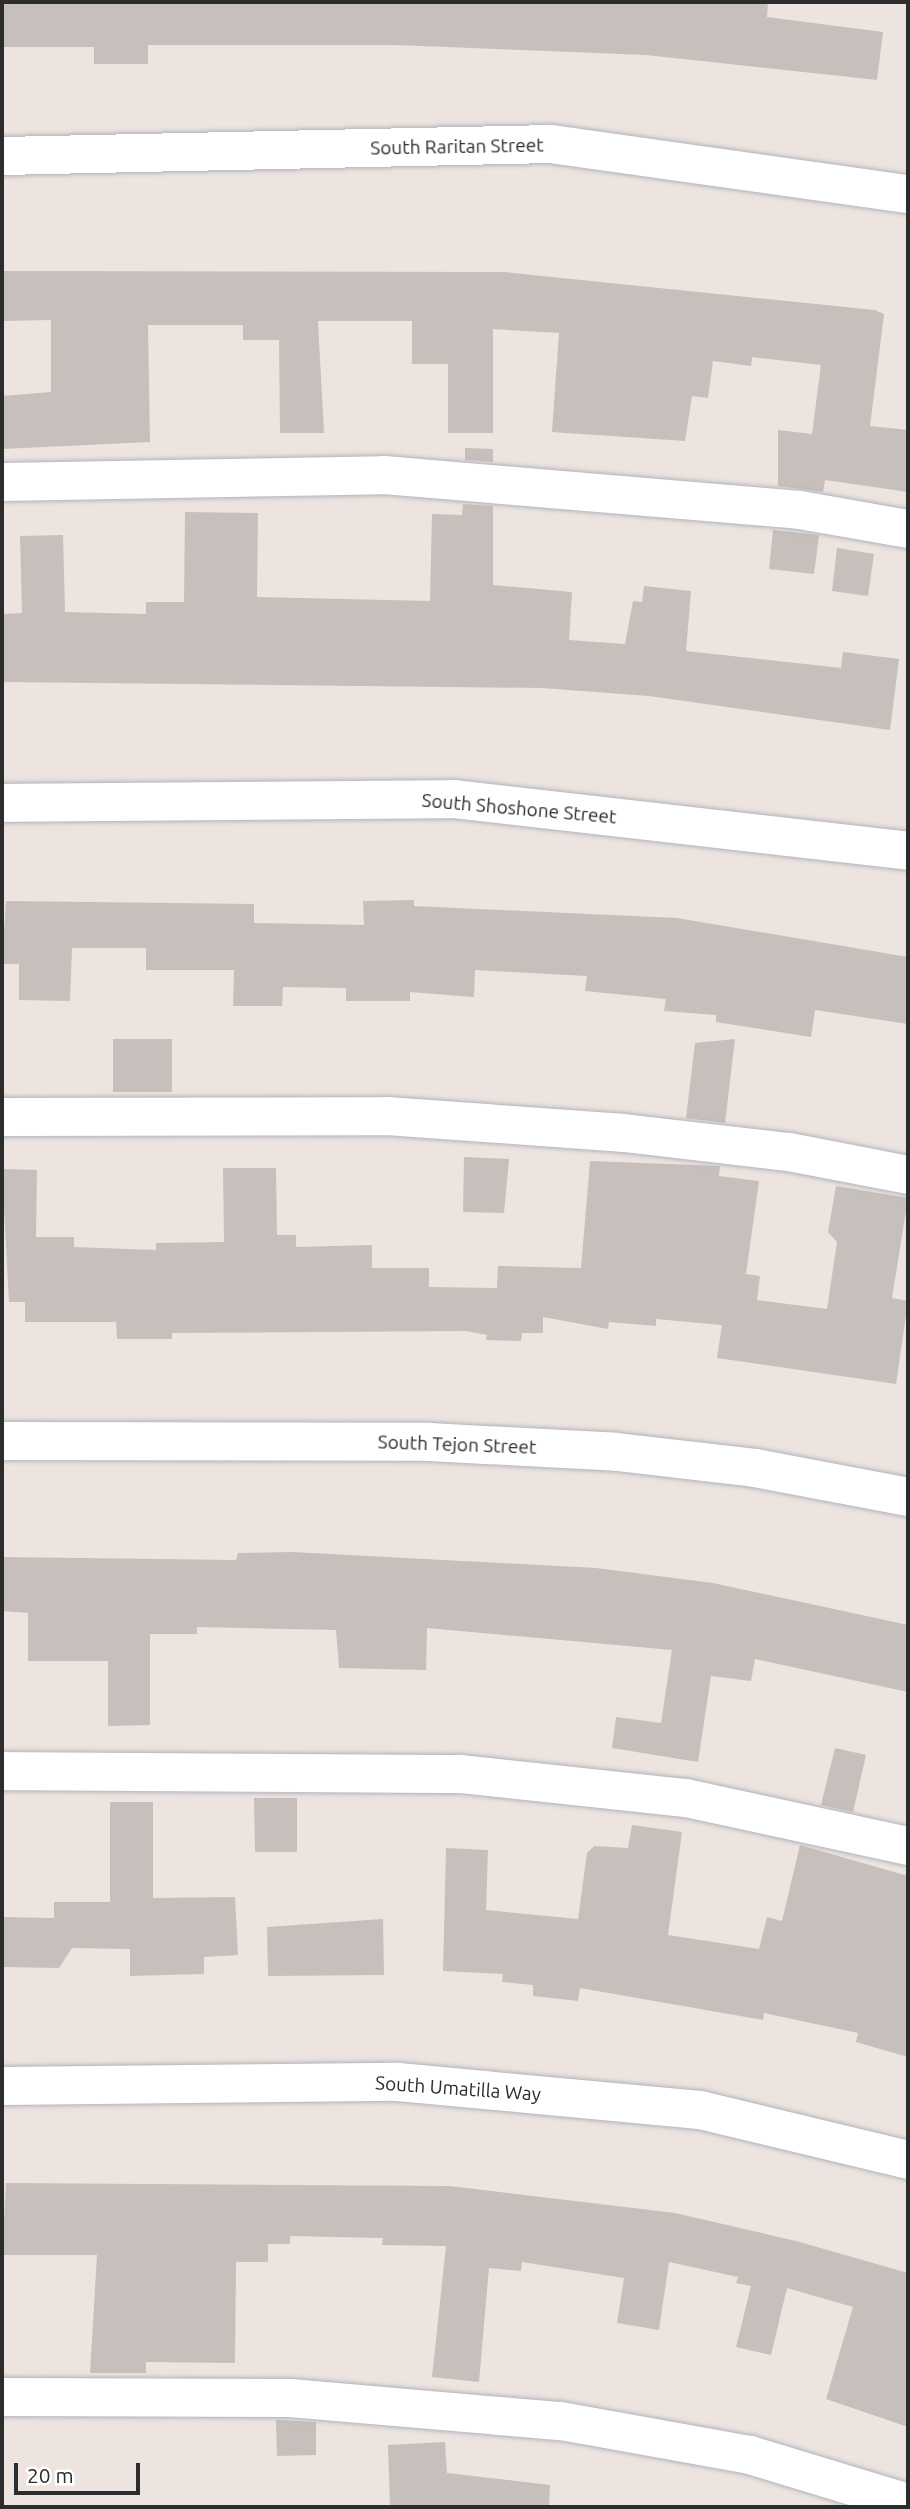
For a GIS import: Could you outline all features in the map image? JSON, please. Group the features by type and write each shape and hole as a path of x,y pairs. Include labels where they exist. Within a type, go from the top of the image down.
{"street":[{"name":"South Raritan Street","path":"2,156 551,144 908,194"},
{"path":"2,482 384,475 800,510 908,529"},
{"name":"South Shoshone Street","path":"2,803 454,799 908,851"},
{"path":"2,1117 401,1117 789,1152 908,1175"},
{"name":"South Tejon Street","path":"2,1441 429,1442 617,1452 755,1468 908,1497"},
{"path":"2,1771 460,1774 686,1798 908,1846"},
{"name":"South Umatilla Way","path":"2,2086 398,2082 700,2110 908,2160"},
{"path":"2,2396 290,2399 561,2421 750,2455 908,2503"}],"building":[{"path":"2,2 768,2 767,17 883,32 877,80 646,55 395,45 148,45 148,64 94,64 94,47 2,47"},
{"path":"2,271 504,272 875,310 884,314 870,426 908,430 908,492 825,480 823,492 778,486 778,430 812,434 821,365 752,357 751,366 713,361 708,398 692,396 685,441 552,432 559,333 493,329 493,433 448,433 448,364 412,364 412,321 318,321 324,433 280,433 279,340 243,340 243,325 148,325 150,442 2,449 2,396 51,392 51,320 2,321"},
{"path":"465,448 493,449 493,462 465,460"},
{"path":"463,504 493,506 493,585 572,592 569,640 625,644 633,601 642,602 644,586 691,591 686,651 841,668 843,652 899,659 890,730 649,696 542,688 2,682 2,614 22,613 20,536 63,535 65,612 146,614 146,602 184,602 185,512 258,513 257,597 430,601 432,514 462,515"},
{"path":"773,530 819,535 814,574 769,569"},
{"path":"837,548 874,554 868,596 832,591"},
{"path":"414,900 414,906 677,918 908,957 908,1024 815,1010 811,1037 716,1022 716,1015 664,1011 666,999 585,991 587,976 475,970 474,997 410,992 410,1001 346,1001 346,988 283,987 282,1006 233,1006 234,970 146,970 146,948 72,948 70,1001 19,1000 19,964 2,964 6,901 254,904 254,923 364,925 363,901"},
{"path":"113,1039 172,1039 172,1092 113,1092"},
{"path":"735,1039 725,1123 686,1118 695,1043"},
{"path":"464,1157 509,1159 504,1213 463,1212"},
{"path":"590,1161 720,1166 719,1176 759,1181 746,1274 760,1276 757,1300 827,1309 837,1242 828,1232 836,1186 908,1198 892,1298 908,1301 896,1384 717,1358 722,1325 656,1319 656,1326 609,1322 608,1329 543,1317 543,1333 522,1333 521,1341 486,1340 487,1335 466,1331 172,1333 172,1339 117,1339 116,1322 25,1322 25,1302 9,1302 2,1169 37,1170 36,1237 74,1237 74,1247 156,1250 156,1243 224,1242 223,1168 276,1168 277,1235 296,1235 296,1247 372,1245 372,1268 429,1268 429,1287 497,1288 498,1266 581,1268"},
{"path":"292,1552 596,1568 713,1583 908,1625 908,1692 755,1659 751,1681 711,1676 698,1762 612,1748 616,1717 661,1723 672,1650 427,1628 426,1670 339,1668 336,1630 197,1627 197,1634 150,1634 150,1725 108,1726 108,1661 28,1661 28,1613 2,1611 2,1557 236,1560 238,1553"},
{"path":"835,1748 866,1755 853,1812 821,1805"},
{"path":"254,1798 297,1798 297,1852 255,1852"},
{"path":"110,1802 153,1802 153,1898 235,1897 238,1955 204,1957 204,1974 130,1976 130,1949 72,1948 59,1968 2,1967 2,1917 54,1918 54,1902 110,1902"},
{"path":"632,1825 682,1832 668,1935 759,1949 767,1917 782,1921 800,1845 908,1876 908,2057 856,2042 858,2033 764,2013 763,2020 580,1988 578,2001 533,1996 533,1985 502,1982 503,1974 443,1971 446,1848 488,1850 486,1910 578,1919 587,1853 594,1846 628,1848"},
{"path":"383,1919 384,1975 268,1976 267,1927"},
{"path":"6,2183 450,2186 675,2213 796,2241 908,2273 908,2427 826,2399 853,2307 787,2288 771,2355 736,2347 751,2286 736,2283 738,2277 669,2262 659,2330 617,2323 624,2278 522,2262 521,2271 489,2268 479,2382 432,2377 446,2246 382,2245 383,2238 290,2236 290,2244 268,2244 268,2262 236,2262 235,2363 146,2362 146,2373 90,2373 97,2255 2,2255"},
{"path":"276,2420 316,2422 316,2455 277,2456"},
{"path":"445,2442 447,2473 550,2485 549,2507 390,2507 388,2445"}]}
